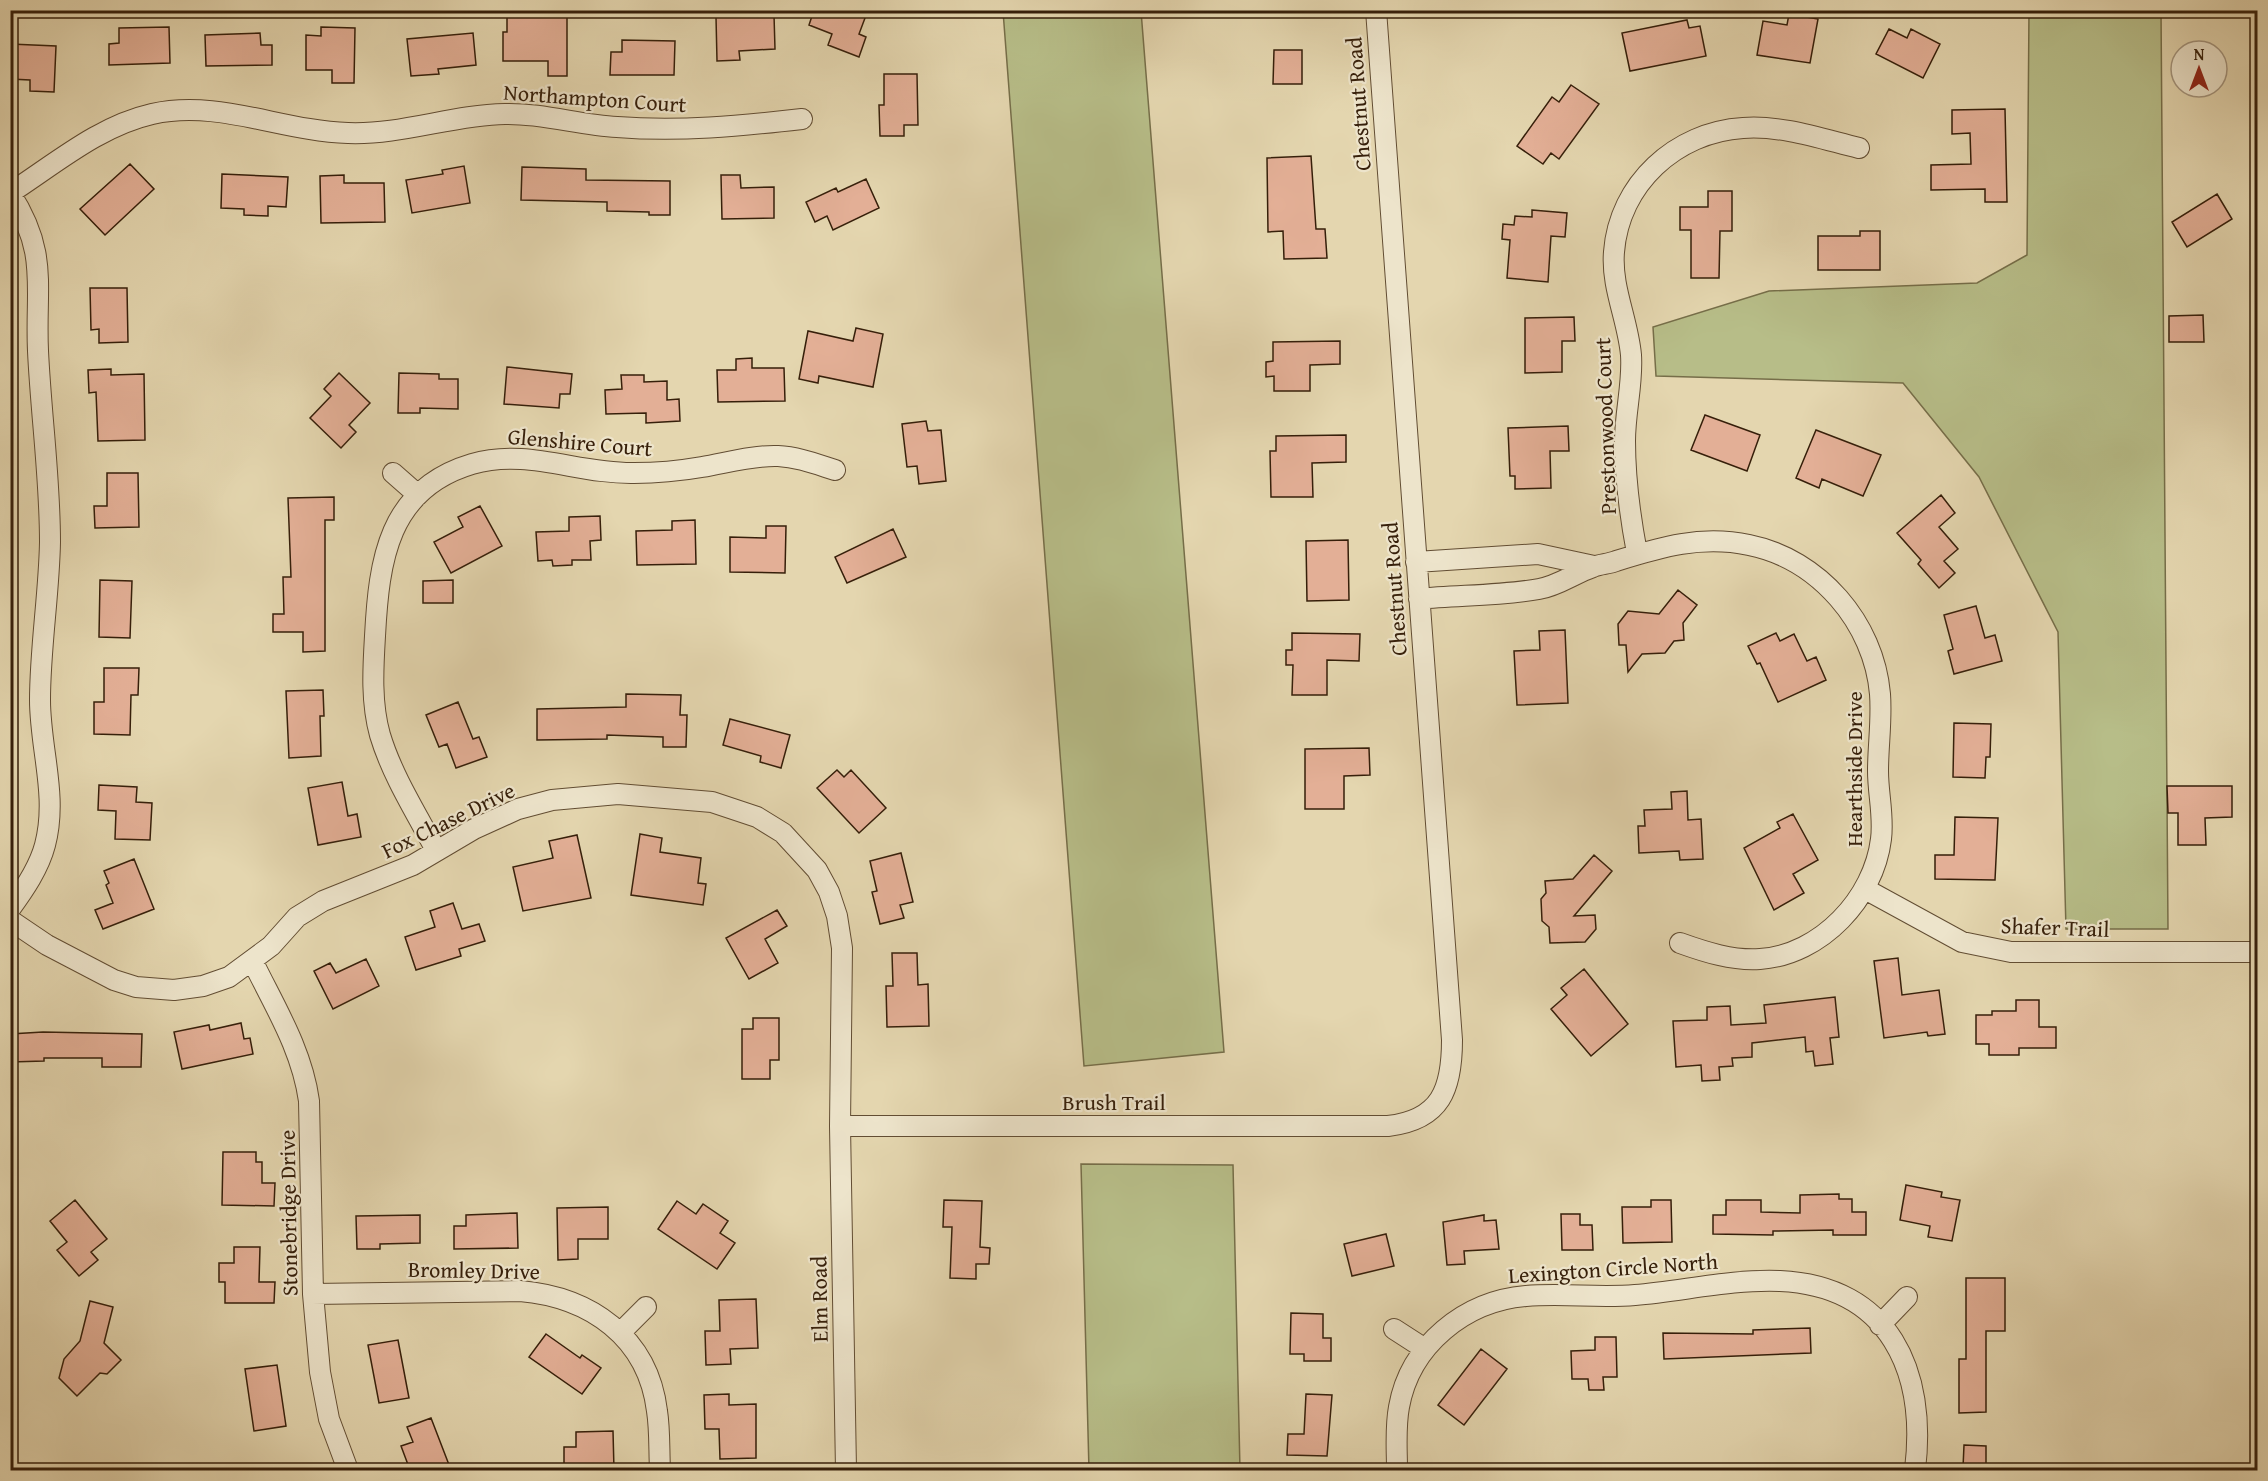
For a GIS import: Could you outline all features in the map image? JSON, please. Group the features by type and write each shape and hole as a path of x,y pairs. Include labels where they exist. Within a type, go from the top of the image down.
{"street":[{"name":"Chestnut Road","path":"1376,10 1452,1061 1450,1080 1435,1106 1406,1124 1388,1126"},
{"name":"Northampton Court","path":"10,193 102,132 127,120 174,110 206,109 315,131 377,133 504,114 545,116 615,127 675,130 802,119"},
{"name":"Prestonwood Court","path":"1637,553 1630,516 1626,456 1627,420 1632,390 1631,355 1614,269 1616,237 1627,204 1644,177 1670,153 1713,132 1764,128 1859,148"},
{"path":"10,193 24,214 32,235 40,275 38,350 48,461 50,543 40,700 50,787 49,816 45,846 24,890 10,909"},
{"name":"Glenshire Court","path":"436,850 391,764 380,734 374,703 373,671 378,580 395,524 418,495 445,475 471,465 497,459 521,458 588,470 662,473 777,456 801,459 835,470"},
{"path":"393,473 418,495"},
{"name":"Hearthside Drive","path":"1419,598 1541,589 1594,566 1637,553 1697,540 1750,545 1783,556 1819,578 1855,620 1873,658 1881,710 1878,771 1881,838 1873,873 1865,889 1847,914 1826,933 1775,957 1743,959 1707,952 1680,943"},
{"name":"Hearthside Drive","path":"1416,562 1538,554 1594,566"},
{"name":"Fox Chase Drive","path":"10,920 92,970 136,987 174,990 203,986 229,977 253,962 307,910 413,865 436,850 518,809 582,795 618,794 712,802 757,817 783,833 817,870 837,916 842,948 840,1126"},
{"name":"Shafer Trail","path":"1865,889 1953,938 1995,950 2045,953 2258,952"},
{"name":"Stonebridge Drive","path":"253,962 300,1056 306,1074 309,1101 313,1294 322,1384 329,1419 348,1470"},
{"name":"Brush Trail","path":"840,1126 1388,1126"},
{"name":"Elm Road","path":"840,1126 846,1470"},
{"name":"Lexington Circle North","path":"1397,1470 1399,1406 1414,1366 1425,1349 1455,1320 1494,1302 1545,1295 1634,1295 1756,1281 1781,1281 1828,1289 1849,1299 1880,1325 1897,1346 1908,1369 1916,1402 1918,1446 1915,1470"},
{"name":"Bromley Drive","path":"313,1294 545,1293 572,1301 594,1311 620,1333 633,1349 649,1379 657,1410 660,1470"},
{"path":"1880,1325 1907,1297"},
{"path":"620,1333 646,1306"},
{"path":"1394,1329 1425,1349"}],"green space":[{"path":"1003,11 1141,11 1224,1052 1084,1066"},
{"path":"2029,11 2161,11 2168,929 2066,929 2058,632 1979,477 1903,383 1656,376 1653,327 1769,291 1977,283 2027,255"},
{"path":"1081,1164 1233,1165 1240,1470 1089,1470"}],"building":[{"path":"539,10 567,10 567,76 548,76 548,61 503,61 503,32 507,32 507,15 539,15"},
{"path":"814,10 868,10 859,34 866,37 859,57 828,45 832,34 809,25"},
{"path":"1789,14 1818,19 1810,63 1757,55 1763,21 1787,25"},
{"path":"774,15 775,49 739,51 740,60 717,61 716,17"},
{"path":"1687,20 1689,28 1700,26 1706,56 1630,71 1622,33"},
{"path":"169,27 170,63 109,65 109,44 119,43 119,28"},
{"path":"321,27 355,28 354,83 332,83 332,70 306,70 306,35 321,36"},
{"path":"1889,29 1907,38 1911,29 1940,44 1923,78 1876,54"},
{"path":"260,33 261,45 272,45 272,65 206,66 205,35"},
{"path":"473,33 476,65 438,69 439,74 411,76 407,39"},
{"path":"622,40 675,41 674,75 610,75 611,52 622,52"},
{"path":"10,44 56,46 54,92 30,91 30,80 10,79"},
{"path":"1274,50 1302,50 1302,84 1273,84"},
{"path":"884,74 917,74 918,125 904,125 904,136 880,136 879,105 884,105"},
{"path":"1571,85 1599,104 1559,159 1551,153 1543,164 1517,146 1552,97 1559,102"},
{"path":"2005,109 2007,202 1985,202 1985,189 1931,190 1931,165 1971,164 1970,133 1952,134 1952,110"},
{"path":"1311,156 1316,229 1325,229 1327,258 1284,259 1283,231 1268,232 1267,158"},
{"path":"130,164 154,189 105,235 80,209"},
{"path":"464,166 470,203 412,213 406,180 443,174 442,170"},
{"path":"522,167 586,169 586,180 670,181 670,215 607,211 607,202 521,200"},
{"path":"222,174 288,177 286,207 268,206 268,216 244,215 244,209 221,208"},
{"path":"344,175 344,183 384,183 385,222 321,223 320,176"},
{"path":"721,175 740,175 741,188 774,187 774,218 722,219"},
{"path":"866,179 879,208 833,230 827,216 815,222 806,202 836,188 838,192"},
{"path":"1708,191 1732,191 1732,231 1720,231 1719,278 1691,278 1691,230 1680,230 1680,207 1708,207"},
{"path":"2217,194 2232,219 2187,247 2172,222"},
{"path":"1532,210 1567,213 1565,237 1551,236 1548,282 1507,278 1510,240 1502,239 1503,224 1514,225 1515,216 1532,217"},
{"path":"1860,231 1880,231 1880,270 1818,270 1818,236 1860,236"},
{"path":"90,288 127,288 128,342 99,343 99,329 91,330"},
{"path":"2203,315 2204,342 2169,342 2169,316"},
{"path":"1574,317 1575,341 1562,341 1562,372 1525,373 1525,318"},
{"path":"856,328 883,334 873,387 819,376 818,383 799,379 808,331 853,341"},
{"path":"1340,341 1340,364 1310,365 1310,391 1274,391 1274,376 1266,377 1266,362 1273,361 1273,342"},
{"path":"752,358 752,368 784,368 785,401 718,402 717,370 736,370 736,359"},
{"path":"507,367 572,374 570,394 560,394 559,408 504,404"},
{"path":"111,369 111,375 144,374 145,440 98,441 96,392 89,393 88,370"},
{"path":"339,373 370,403 349,425 356,432 341,448 310,418 331,396 324,389"},
{"path":"399,373 439,374 439,379 458,379 458,409 420,408 420,413 398,413"},
{"path":"621,375 644,375 644,382 667,381 667,400 679,399 680,421 646,423 646,413 606,414 605,390 622,389"},
{"path":"1705,415 1760,435 1747,471 1691,450"},
{"path":"926,421 928,431 941,430 946,481 919,484 917,466 907,467 902,424"},
{"path":"1568,426 1569,451 1550,451 1551,488 1515,489 1515,476 1510,476 1508,428"},
{"path":"1816,430 1881,455 1863,496 1822,479 1819,488 1796,478"},
{"path":"1346,435 1346,462 1312,463 1313,497 1271,497 1270,451 1276,451 1276,436"},
{"path":"107,473 138,473 139,527 95,528 94,506 107,506"},
{"path":"1941,495 1955,513 1939,527 1958,549 1944,561 1955,573 1939,588 1918,564 1921,560 1897,533"},
{"path":"334,497 334,520 325,520 325,651 303,652 303,632 273,632 273,614 284,614 283,577 291,577 288,498"},
{"path":"480,506 502,546 451,573 434,542 463,527 458,517"},
{"path":"600,516 601,540 590,541 591,560 572,560 572,565 553,566 552,560 538,561 536,532 569,531 569,517"},
{"path":"695,520 696,564 637,565 636,531 672,530 672,521"},
{"path":"766,526 786,526 785,573 730,572 730,537 766,538"},
{"path":"893,529 906,557 847,583 835,557"},
{"path":"1348,540 1349,600 1307,601 1306,541"},
{"path":"100,580 132,581 130,638 99,637"},
{"path":"453,580 453,603 423,603 423,581"},
{"path":"1678,590 1697,605 1683,623 1684,640 1674,641 1665,653 1642,654 1628,672 1626,645 1619,645 1618,624 1628,611 1659,614"},
{"path":"1976,606 1985,638 1995,635 2002,661 1954,674 1948,651 1953,649 1944,615"},
{"path":"1565,630 1568,703 1517,705 1514,651 1540,650 1539,631"},
{"path":"1292,633 1360,634 1359,661 1327,660 1327,695 1292,695 1293,665 1286,665 1286,650 1292,650"},
{"path":"1776,633 1780,641 1794,634 1807,661 1816,657 1826,680 1778,702 1760,663 1757,664 1748,646"},
{"path":"104,668 139,668 138,695 131,695 130,735 94,734 94,702 104,702"},
{"path":"323,690 324,716 320,716 321,756 289,758 286,691"},
{"path":"626,694 681,695 680,715 687,715 686,747 663,747 663,737 607,735 607,739 537,740 537,709 626,707"},
{"path":"458,702 473,739 479,737 487,757 456,768 447,744 439,747 426,715"},
{"path":"730,719 790,735 781,768 760,762 761,756 723,745"},
{"path":"1954,723 1991,724 1990,757 1986,757 1985,778 1953,777"},
{"path":"1369,748 1370,775 1344,776 1344,809 1305,809 1305,749"},
{"path":"837,770 844,777 851,770 886,808 859,833 817,788"},
{"path":"342,782 348,816 357,814 361,837 318,845 308,788"},
{"path":"99,785 137,787 136,802 152,803 150,840 115,839 116,811 98,810"},
{"path":"2167,786 2232,786 2232,817 2205,818 2206,845 2178,845 2178,813 2168,813"},
{"path":"1687,791 1688,820 1701,819 1703,859 1680,860 1679,851 1639,853 1638,826 1645,826 1644,810 1672,809 1671,792"},
{"path":"1793,814 1818,860 1793,874 1804,893 1774,910 1744,848 1780,828 1777,822"},
{"path":"1955,817 1998,818 1995,880 1935,879 1935,855 1954,855"},
{"path":"640,834 662,838 660,852 701,858 698,883 706,884 703,905 631,895"},
{"path":"577,835 591,898 523,911 513,867 553,858 549,841"},
{"path":"901,853 913,902 900,905 904,918 880,924 872,892 877,891 870,861"},
{"path":"1594,855 1612,871 1574,916 1595,915 1596,929 1585,942 1550,943 1549,927 1542,921 1541,899 1546,893 1545,881 1573,879"},
{"path":"134,859 154,909 103,929 95,910 113,903 106,885 109,883 104,871"},
{"path":"453,903 462,929 479,924 485,941 459,949 461,956 416,970 405,937 435,927 430,911"},
{"path":"777,910 787,926 765,939 778,963 749,979 726,938"},
{"path":"892,953 917,953 918,985 928,984 929,1026 887,1027 886,986 893,986"},
{"path":"1898,958 1902,995 1939,990 1945,1034 1928,1036 1927,1032 1884,1038 1874,961"},
{"path":"366,959 379,986 333,1009 314,971 330,963 336,973"},
{"path":"1584,969 1628,1024 1591,1056 1551,1009 1567,995 1561,988"},
{"path":"1835,997 1839,1037 1830,1038 1833,1064 1815,1066 1813,1051 1806,1052 1805,1037 1752,1043 1752,1057 1732,1058 1733,1066 1719,1067 1720,1080 1702,1081 1701,1065 1676,1067 1673,1021 1707,1020 1707,1007 1730,1006 1731,1025 1766,1023 1764,1005"},
{"path":"2016,1000 2039,1000 2039,1027 2056,1027 2056,1048 2019,1048 2019,1055 1989,1055 1989,1044 1976,1044 1976,1015 1992,1015 1992,1011 2016,1011"},
{"path":"753,1018 779,1018 779,1060 770,1060 770,1079 742,1079 742,1029 753,1029"},
{"path":"241,1023 244,1039 250,1038 253,1054 182,1069 174,1032 209,1025 210,1030"},
{"path":"43,1032 142,1034 141,1067 102,1067 102,1058 44,1058 44,1061 10,1062 10,1034"},
{"path":"223,1152 256,1152 256,1162 262,1162 262,1183 275,1183 274,1206 222,1205"},
{"path":"1906,1185 1942,1192 1941,1197 1960,1200 1952,1241 1928,1237 1930,1226 1900,1220"},
{"path":"1839,1194 1839,1199 1852,1199 1852,1212 1866,1212 1866,1235 1833,1235 1833,1230 1773,1231 1773,1235 1713,1234 1713,1215 1726,1215 1726,1200 1761,1200 1761,1212 1800,1213 1800,1195"},
{"path":"75,1200 107,1239 91,1252 98,1260 79,1276 57,1250 67,1242 50,1221"},
{"path":"944,1200 982,1201 980,1247 990,1248 989,1264 976,1264 976,1279 950,1278 952,1227 943,1227"},
{"path":"1651,1200 1671,1200 1672,1242 1623,1243 1622,1207 1651,1207"},
{"path":"677,1201 696,1214 703,1204 728,1221 720,1233 735,1243 717,1269 658,1229"},
{"path":"608,1207 608,1239 578,1239 578,1259 558,1260 557,1208"},
{"path":"517,1213 518,1248 454,1249 454,1226 466,1226 466,1215"},
{"path":"1561,1214 1580,1214 1580,1225 1592,1225 1593,1250 1562,1250"},
{"path":"420,1215 420,1243 380,1244 380,1249 357,1249 356,1216"},
{"path":"1484,1215 1484,1221 1496,1220 1499,1249 1464,1251 1465,1264 1447,1265 1443,1222"},
{"path":"1386,1234 1394,1266 1352,1276 1344,1244"},
{"path":"234,1247 260,1247 259,1282 275,1282 274,1303 225,1303 225,1282 219,1282 219,1263 234,1263"},
{"path":"1966,1278 2005,1278 2005,1331 1986,1331 1986,1412 1959,1413 1959,1359 1966,1359"},
{"path":"756,1299 758,1348 730,1349 731,1364 706,1365 705,1331 720,1331 719,1300"},
{"path":"90,1301 113,1307 104,1343 121,1360 107,1374 100,1373 77,1396 59,1378 64,1359 80,1341"},
{"path":"1291,1313 1323,1314 1323,1338 1331,1338 1331,1361 1304,1361 1304,1354 1290,1354"},
{"path":"1810,1328 1811,1353 1664,1359 1663,1333 1753,1334 1753,1330"},
{"path":"546,1334 580,1358 582,1355 601,1368 582,1394 529,1357"},
{"path":"1595,1337 1616,1337 1617,1377 1603,1377 1604,1390 1589,1390 1588,1379 1572,1379 1571,1351 1595,1350"},
{"path":"398,1340 409,1398 379,1403 368,1345"},
{"path":"1481,1349 1507,1369 1464,1425 1438,1405"},
{"path":"277,1365 286,1426 254,1431 245,1369"},
{"path":"729,1394 729,1405 756,1404 756,1458 720,1459 719,1429 705,1429 704,1395"},
{"path":"1306,1394 1332,1395 1327,1456 1287,1455 1288,1434 1304,1434"},
{"path":"431,1418 451,1470 410,1470 401,1446 413,1442 407,1427"},
{"path":"613,1431 614,1470 577,1470 576,1464 564,1464 564,1447 576,1447 576,1432"},
{"path":"1964,1445 1986,1446 1986,1468 1963,1468"}]}
